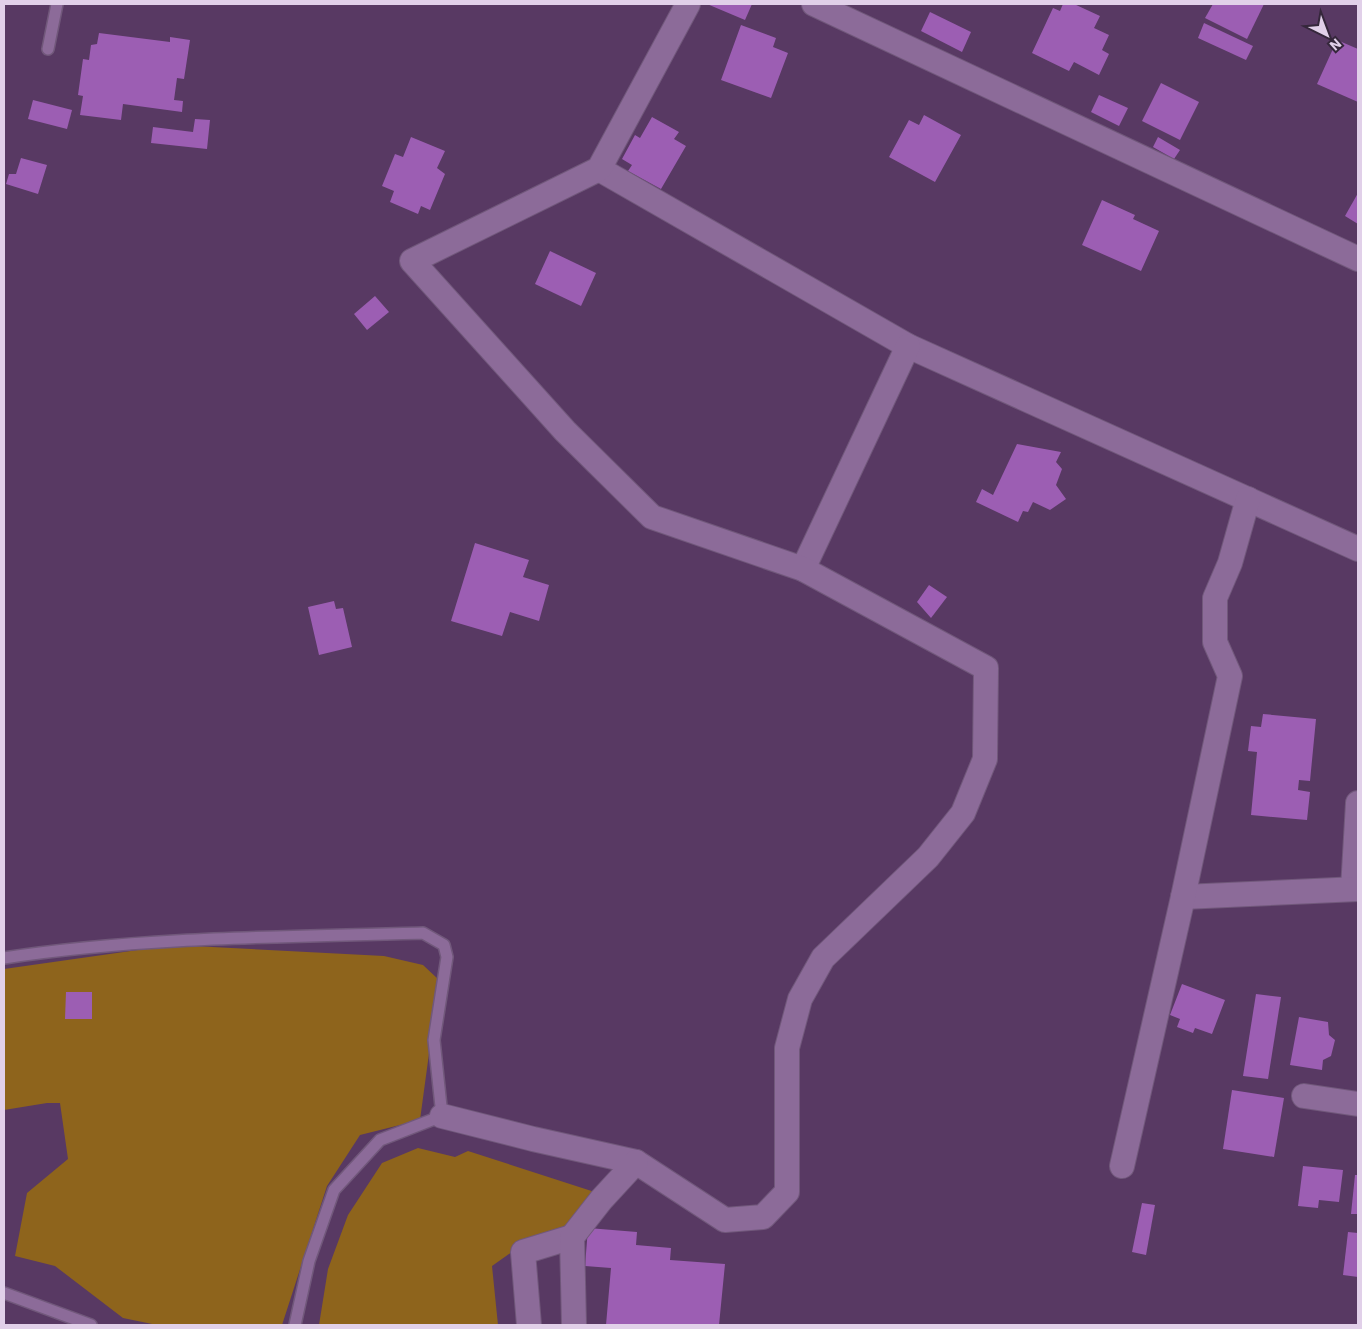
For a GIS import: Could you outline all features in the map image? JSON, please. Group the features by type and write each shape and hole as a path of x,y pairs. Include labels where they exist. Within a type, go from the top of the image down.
{"street":[{"path":"442,1116 532,1139 636,1162 725,1220 763,1217 787,1192 787,1048 800,999 823,958 928,857 963,813 985,759 986,668 803,569 652,517 565,431 412,261 599,169 688,4"},
{"path":"814,4 1358,259"},
{"path":"599,169 908,346 1358,549"},
{"path":"803,569 908,346"},
{"path":"1122,1166 1183,897 1230,676 1215,642 1215,598 1230,563 1248,500"},
{"path":"1183,897 1356,889 1358,803"},
{"path":"1304,1096 1358,1104"},
{"path":"528,1325 523,1252 572,1236 601,1200 636,1162"},
{"path":"572,1236 574,1325"}],"lane":[{"path":"48,49 57,4"},
{"path":"4,958 167,941 423,933 444,945 447,957 434,1040 442,1116 380,1140 334,1190 309,1262 295,1325"},
{"path":"4,1293 91,1325"}],"shaded area":[{"path":"173,945 384,956 423,965 439,980 420,1120 360,1135 327,1186 282,1325 157,1325 123,1318 55,1266 15,1256 27,1193 68,1159 60,1103 47,1103 4,1110 4,969"},
{"path":"418,1148 455,1157 468,1151 607,1196 578,1233 530,1239 492,1266 498,1325 319,1325 328,1269 348,1215 382,1163"}],"building":[{"path":"707,4 752,4 745,20"},
{"path":"1063,4 1074,4 1100,16 1094,28 1109,35 1102,50 1109,54 1099,75 1074,62 1069,71 1032,53 1053,8 1060,11"},
{"path":"1213,4 1264,4 1247,39 1205,18"},
{"path":"930,12 971,32 962,52 921,31"},
{"path":"1204,23 1253,46 1246,60 1198,38"},
{"path":"741,25 776,38 773,47 788,53 771,98 721,80"},
{"path":"99,33 170,42 170,37 190,40 184,79 177,78 174,100 183,101 182,112 123,104 121,120 80,115 83,96 78,95 83,59 89,60 91,45 97,44"},
{"path":"1337,40 1358,49 1358,102 1317,84"},
{"path":"1161,83 1199,102 1180,140 1142,121"},
{"path":"1099,95 1128,108 1119,126 1091,112"},
{"path":"33,100 72,110 67,129 28,119"},
{"path":"924,115 961,135 935,182 889,157 909,120 919,125"},
{"path":"652,117 679,132 674,139 686,146 661,189 628,171 632,165 622,159 635,135 640,138"},
{"path":"195,119 210,120 207,149 151,143 153,127 193,132"},
{"path":"411,137 445,151 437,168 445,174 430,210 421,206 418,214 390,202 394,191 382,186 395,154 403,157"},
{"path":"1158,137 1180,150 1174,159 1153,147"},
{"path":"21,158 47,165 38,194 6,184 9,174 16,174"},
{"path":"1358,193 1358,224 1345,216"},
{"path":"1102,200 1135,215 1133,219 1159,231 1141,271 1082,245"},
{"path":"550,251 596,273 581,306 535,284"},
{"path":"375,296 389,312 367,330 354,314"},
{"path":"1017,444 1061,452 1056,462 1062,469 1056,485 1066,499 1050,510 1033,502 1028,512 1023,511 1018,522 976,502 982,489 993,495"},
{"path":"475,543 529,560 523,577 549,585 539,621 510,612 502,636 451,621"},
{"path":"929,585 947,597 931,618 917,602"},
{"path":"334,601 336,609 343,608 352,647 319,655 308,607"},
{"path":"1263,714 1316,719 1310,781 1299,780 1298,790 1310,792 1307,820 1251,815 1257,752 1248,751 1251,726 1261,727"},
{"path":"1182,984 1225,1000 1212,1034 1195,1028 1193,1033 1177,1027 1180,1019 1170,1015"},
{"path":"66,992 92,992 92,1019 65,1019"},
{"path":"1256,994 1281,997 1268,1079 1243,1076"},
{"path":"1299,1017 1328,1022 1329,1035 1335,1040 1331,1056 1323,1060 1322,1070 1290,1065"},
{"path":"1232,1090 1284,1098 1274,1157 1223,1149"},
{"path":"1303,1166 1343,1170 1339,1202 1319,1200 1318,1208 1298,1206"},
{"path":"1355,1175 1358,1175 1358,1214 1351,1214"},
{"path":"1142,1203 1155,1205 1146,1255 1132,1252"},
{"path":"588,1228 637,1232 636,1245 671,1248 670,1260 725,1264 719,1325 606,1325 611,1268 585,1266"},
{"path":"1348,1232 1358,1233 1358,1277 1343,1275"}]}
